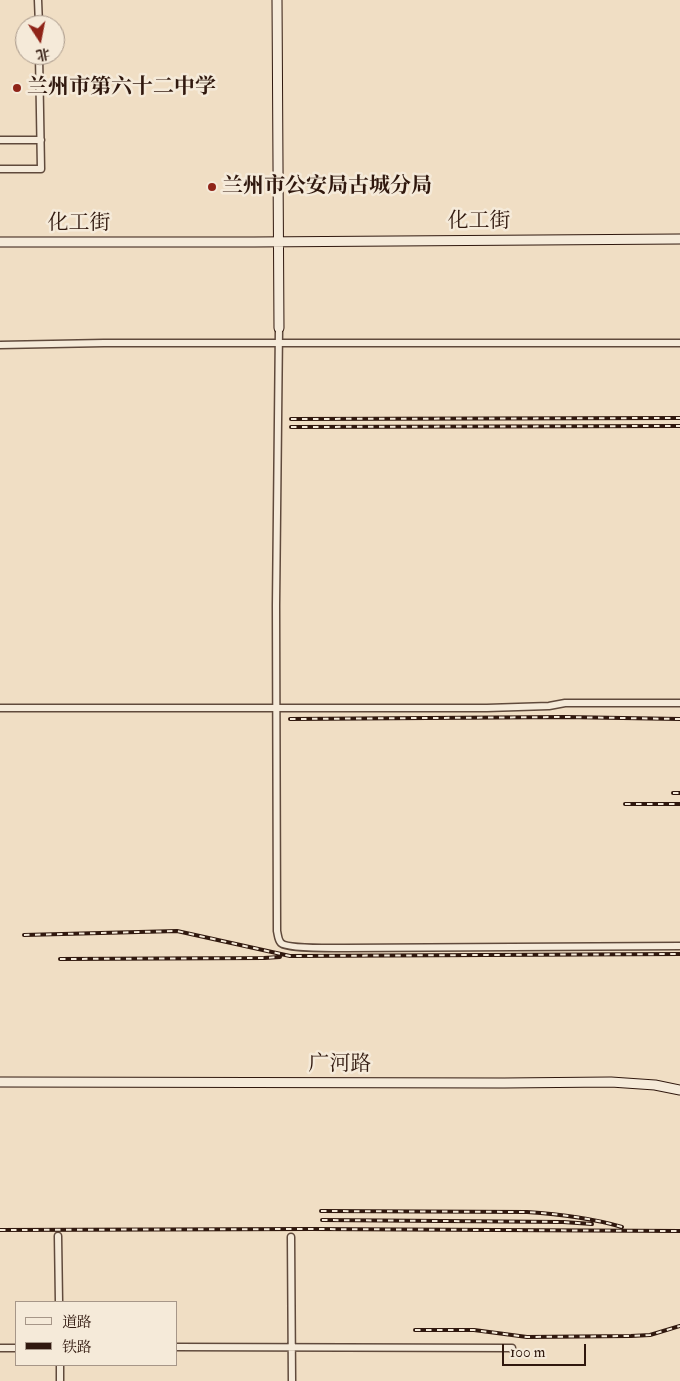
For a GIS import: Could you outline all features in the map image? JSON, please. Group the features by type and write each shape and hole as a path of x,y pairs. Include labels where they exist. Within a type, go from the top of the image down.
{"street":[{"path":"38,0 39,15"},
{"path":"277,0 276,707 277,931 280,941 282,944 292,946 345,948 680,946"},
{"path":"0,169 41,169 40,65"},
{"path":"0,140 41,140"},
{"name":"化工街","path":"0,242 680,239"},
{"path":"0,345 680,343"},
{"path":"0,708 486,708 549,706 565,703 680,703"},
{"name":"广河路","path":"0,1082 611,1082 655,1085 680,1090"},
{"path":"58,1236 59,1301"},
{"path":"291,1237 292,1381"},
{"path":"178,1347 512,1348"},
{"path":"0,1348 15,1348"},
{"path":"60,1366 60,1381"}],"railway":[{"path":"291,419 680,418"},
{"path":"291,427 680,426"},
{"path":"290,719 565,717 680,719"},
{"path":"673,793 680,793"},
{"path":"625,804 680,804"},
{"path":"24,935 177,931 290,956 680,954"},
{"path":"60,959 280,957"},
{"path":"321,1211 527,1212 575,1217 622,1227"},
{"path":"322,1220 563,1222 592,1224"},
{"path":"0,1230 680,1231"},
{"path":"415,1330 474,1330 527,1337 631,1336 650,1335 680,1326"}],"place":[{"name":"兰州市第六十二中学","path":"17,88"},
{"name":"兰州市公安局古城分局","path":"212,187"}]}
